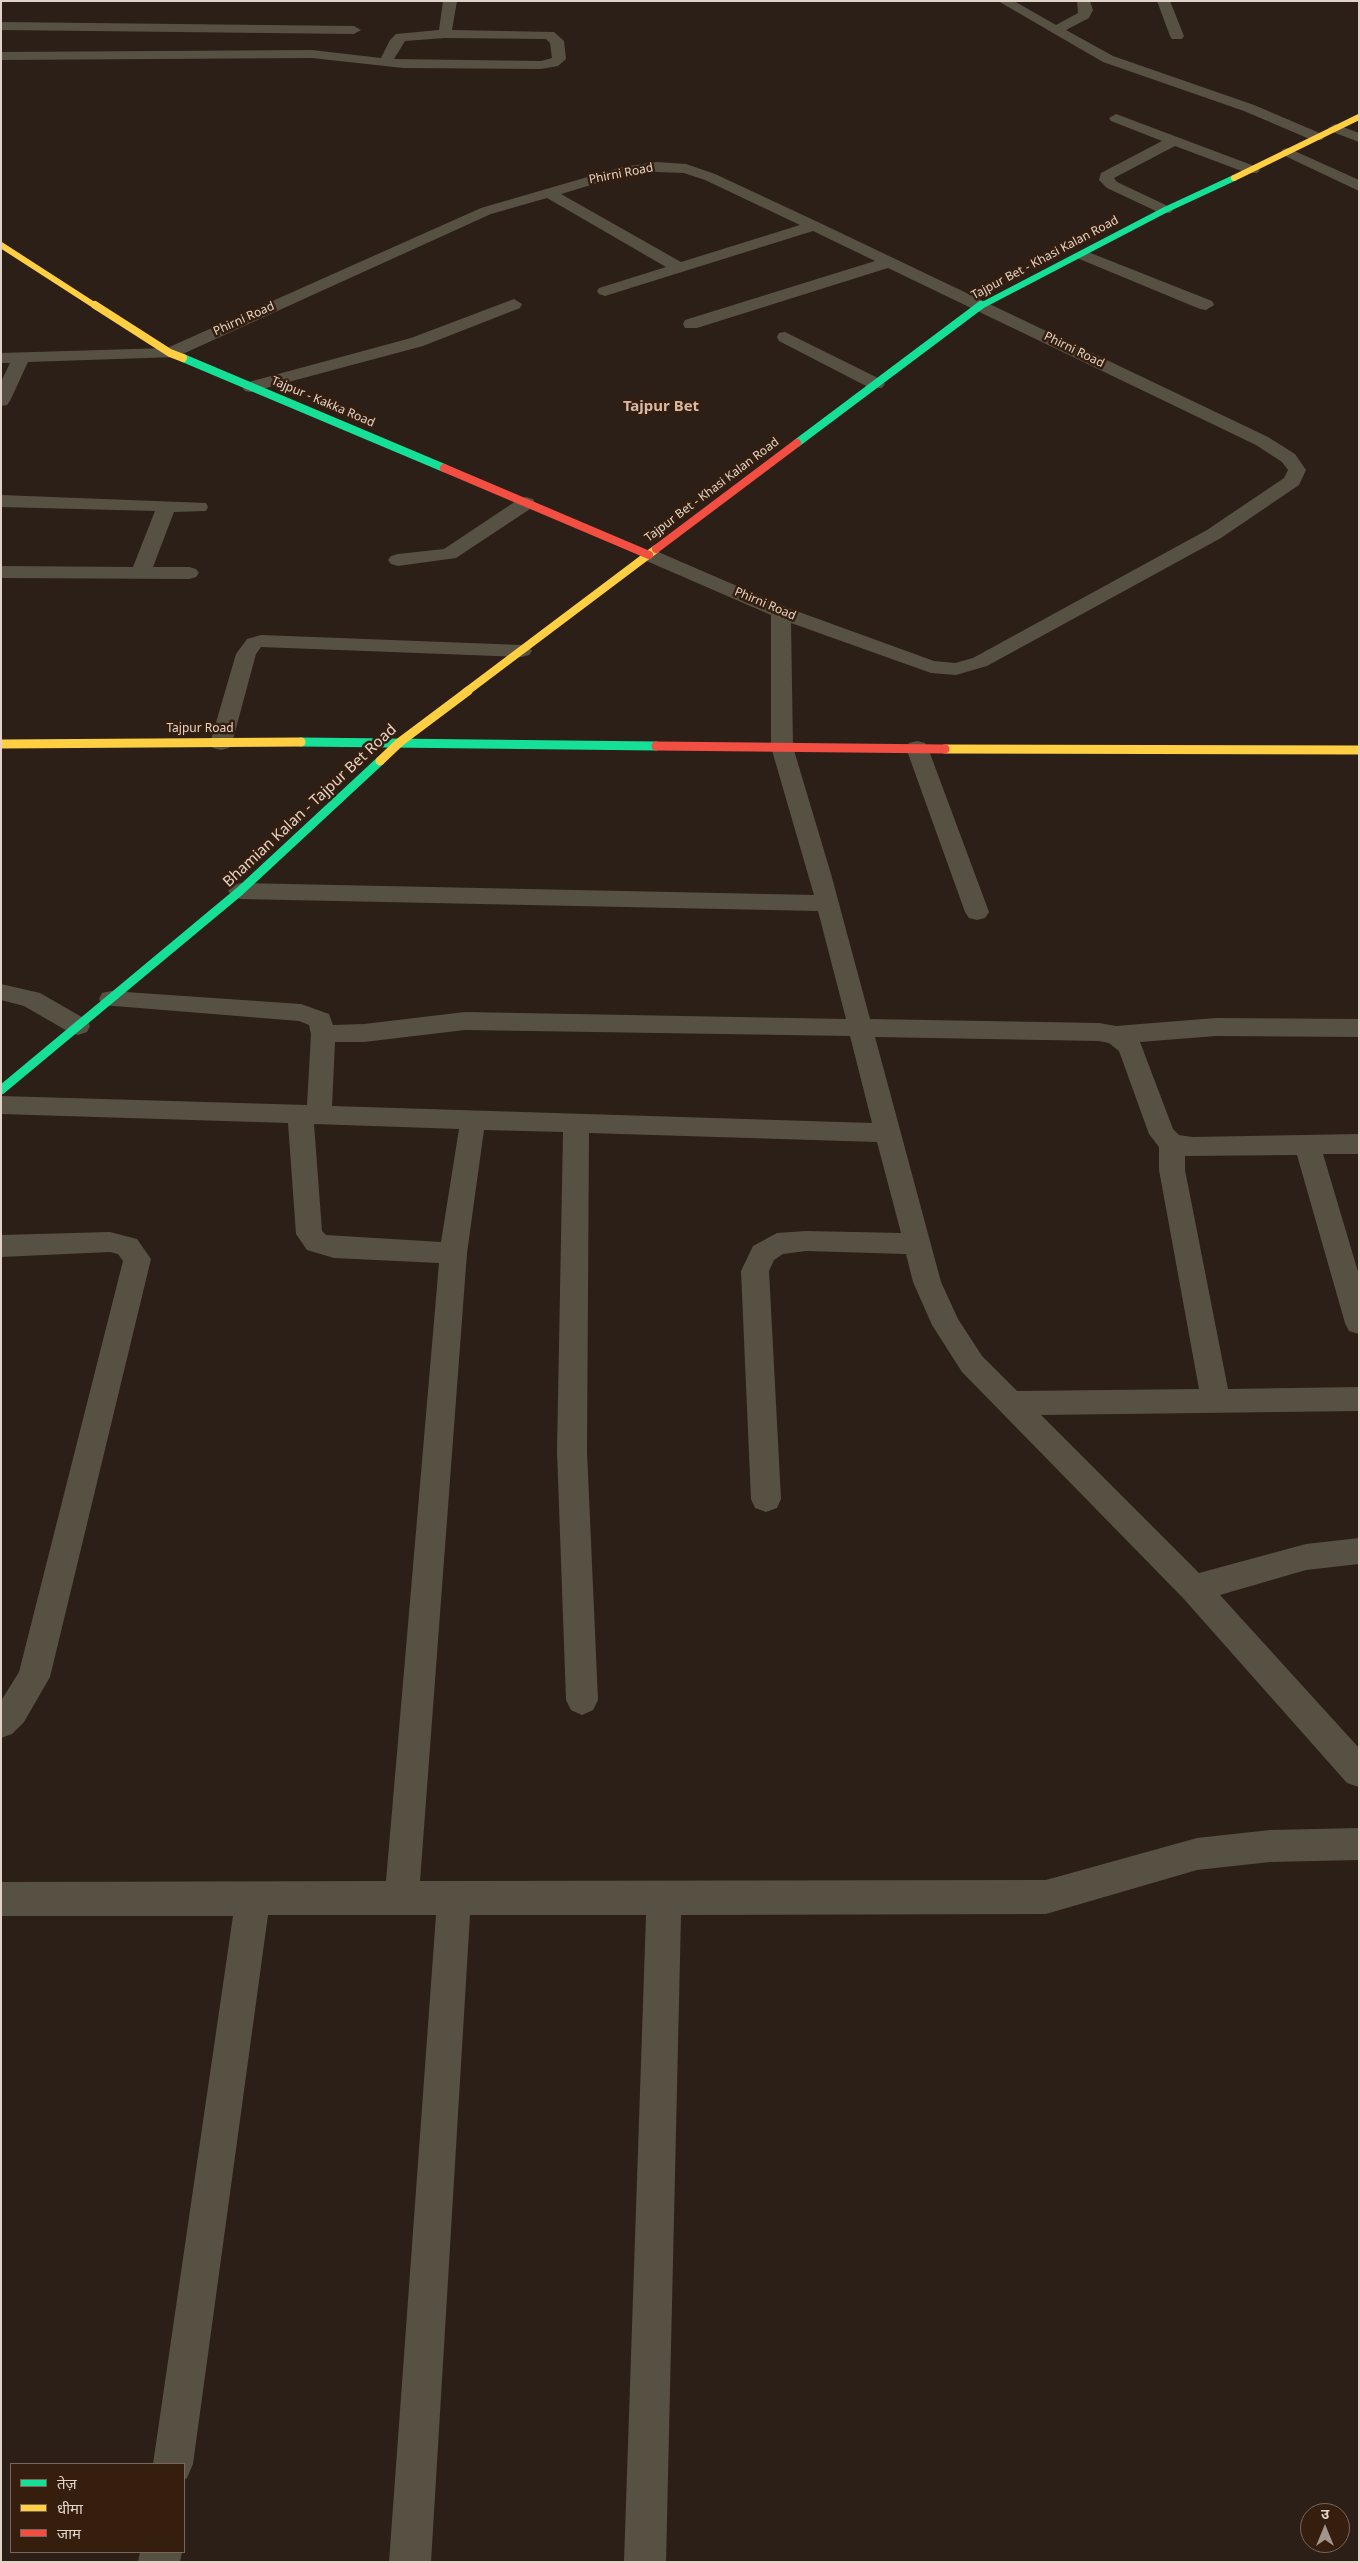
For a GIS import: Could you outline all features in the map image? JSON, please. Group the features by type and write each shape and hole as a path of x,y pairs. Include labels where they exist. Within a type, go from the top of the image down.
{"street":[{"path":"444,34 450,1"},
{"path":"1056,30 1084,15 1086,10 1083,1"},
{"path":"1163,1 1177,36"},
{"path":"1007,2 1108,59 1249,108 1317,138"},
{"path":"1,26 354,30"},
{"path":"1,56 312,54 385,62 541,65 553,63 559,59 557,41 549,35 444,34 401,37 397,40 385,62"},
{"name":"Tajpur Bet - Khasi Kalan Road","path":"649,555 981,305 1083,255 1166,210 1252,170 1359,116"},
{"path":"1116,118 1252,170"},
{"path":"1336,128 1359,138"},
{"path":"1166,210 1112,185 1106,180 1106,176 1175,140"},
{"path":"1288,152 1359,186"},
{"name":"Phirni Road","path":"170,353 486,211 627,170 657,167 686,169 710,177 814,226 1262,441 1289,458 1297,470 1292,481 1214,534 980,662 956,669 931,667 781,612 649,555"},
{"path":"547,192 679,268"},
{"path":"605,291 814,226"},
{"name":"Tajpur - Kakka Road","path":"1,245 170,353 649,555"},
{"path":"1083,255 1206,305"},
{"path":"691,324 889,262"},
{"path":"251,387 417,342 514,304"},
{"path":"785,337 876,384"},
{"path":"1,358 170,353"},
{"path":"1,400 21,358"},
{"path":"1,501 199,507"},
{"path":"398,560 449,554 526,503"},
{"path":"141,572 167,506"},
{"name":"Bhamian Kalan - Tajpur Bet Road","path":"1,1090 240,892 400,742 649,555"},
{"path":"1,572 189,573"},
{"path":"781,612 782,747 828,903 927,1282 946,1325 972,1364 1194,1588 1352,1757"},
{"path":"221,743 246,654 254,643 261,641 522,650"},
{"name":"Tajpur Road","path":"1,744 400,742 782,747 1359,750"},
{"path":"917,748 977,912"},
{"path":"240,892 828,903"},
{"path":"1,992 31,999 78,1026"},
{"path":"111,999 300,1013 320,1020 323,1034 309,1115 309,1234 317,1244 334,1247 453,1253"},
{"path":"323,1034 364,1033 465,1021 1099,1032 1116,1035 1216,1027 1359,1028"},
{"path":"1116,1035 1130,1046 1162,1134 1172,1144 1192,1147 1359,1144"},
{"path":"1,1105 888,1133"},
{"path":"402,1898 453,1253 473,1120"},
{"path":"576,1124 572,1452 582,1700"},
{"path":"1172,1144 1172,1170 1216,1401"},
{"path":"1307,1145 1359,1324"},
{"path":"1,1246 110,1242 127,1246 136,1259 34,1677 13,1711 1,1724"},
{"path":"766,1499 755,1271 763,1253 777,1244 806,1242 917,1244"},
{"path":"1010,1403 1359,1400"},
{"path":"1194,1588 1306,1557 1359,1551"},
{"path":"1,1899 1046,1897 1197,1854 1270,1846 1359,1844"},
{"path":"173,2463 253,1898"},
{"path":"410,2562 454,1898"},
{"path":"645,2562 664,1898"}],"traffic: fast":[{"path":"797,443 981,305 1165,210 1234,178"},
{"path":"183,358 444,468"},
{"path":"301,742 656,746"},
{"path":"1,1090 240,891 380,761"}],"traffic: slow":[{"path":"1234,178 1359,117"},
{"path":"1,245 170,353 183,358"},
{"path":"380,761 400,742 656,549"},
{"path":"1,744 301,742"},
{"path":"945,749 1359,750"}],"traffic: jam":[{"path":"656,549 797,443"},
{"path":"444,468 649,555"},
{"path":"656,746 945,749"}],"district":[{"name":"Tajpur Bet","path":"661,407"}]}
